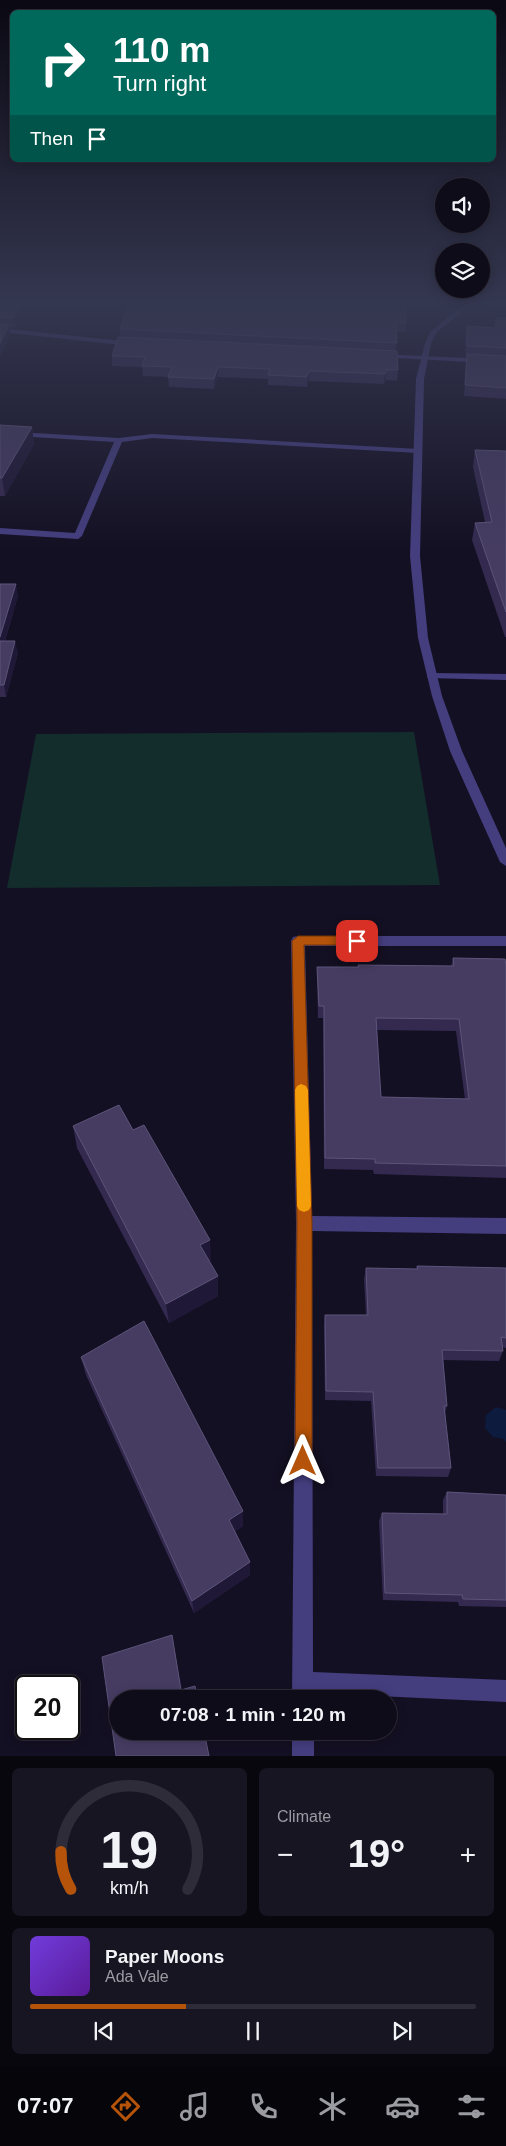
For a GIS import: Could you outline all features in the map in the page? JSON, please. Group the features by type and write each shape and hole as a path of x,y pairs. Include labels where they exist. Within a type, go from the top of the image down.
{"street":[{"path":"420,386 415,556 423,638 436,696 456,750 506,862"},
{"path":"0,433 119,440 152,436 418,451"},
{"path":"0,531 78,536 119,440"},
{"path":"432,676 506,677"},
{"path":"303,1690 304,1223 298,941 506,942"},
{"path":"304,1223 506,1226"},
{"path":"397,1691 506,1691"},
{"path":"303,1740 303,1756"}],"green space":[{"path":"414,732 440,885 7,888 36,734"}],"water":[{"path":"496,1407 506,1410 506,1443 504,1439 493,1437 485,1428 486,1415"}],"building":[{"path":"478,386 506,386 506,388"},
{"path":"0,425 32,427 2,478 0,478"},
{"path":"475,450 506,451 506,612 475,523 492,522"},
{"path":"0,584 16,584 0,637"},
{"path":"0,641 15,641 4,685 0,685"},
{"path":"453,958 505,959 506,1166 375,1163 375,1159 325,1158 324,1006 319,1006 317,967 359,967 358,965 454,966","holes":["376,1018 459,1019 469,1099 381,1097"]},
{"path":"119,1105 133,1130 144,1125 210,1240 200,1245 218,1276 166,1304 73,1126"},
{"path":"417,1266 506,1268 506,1338 501,1337 503,1351 442,1350 447,1406 444,1406 451,1468 378,1468 373,1392 326,1391 325,1315 368,1315 366,1268 418,1269"},
{"path":"144,1321 243,1511 229,1520 250,1562 192,1601 81,1357"},
{"path":"447,1492 506,1495 506,1600 463,1599 462,1595 385,1593 382,1513 447,1514"},
{"path":"172,1635 181,1690 109,1690 109,1706 102,1657"},
{"path":"195,1686 196,1690 181,1690"},
{"path":"114,1740 206,1740 209,1756 116,1756"}],"slow traffic":[{"path":"301,1090 304,1206"}],"route":[{"path":"303,1461 304,1223 298,941 357,941"}]}
